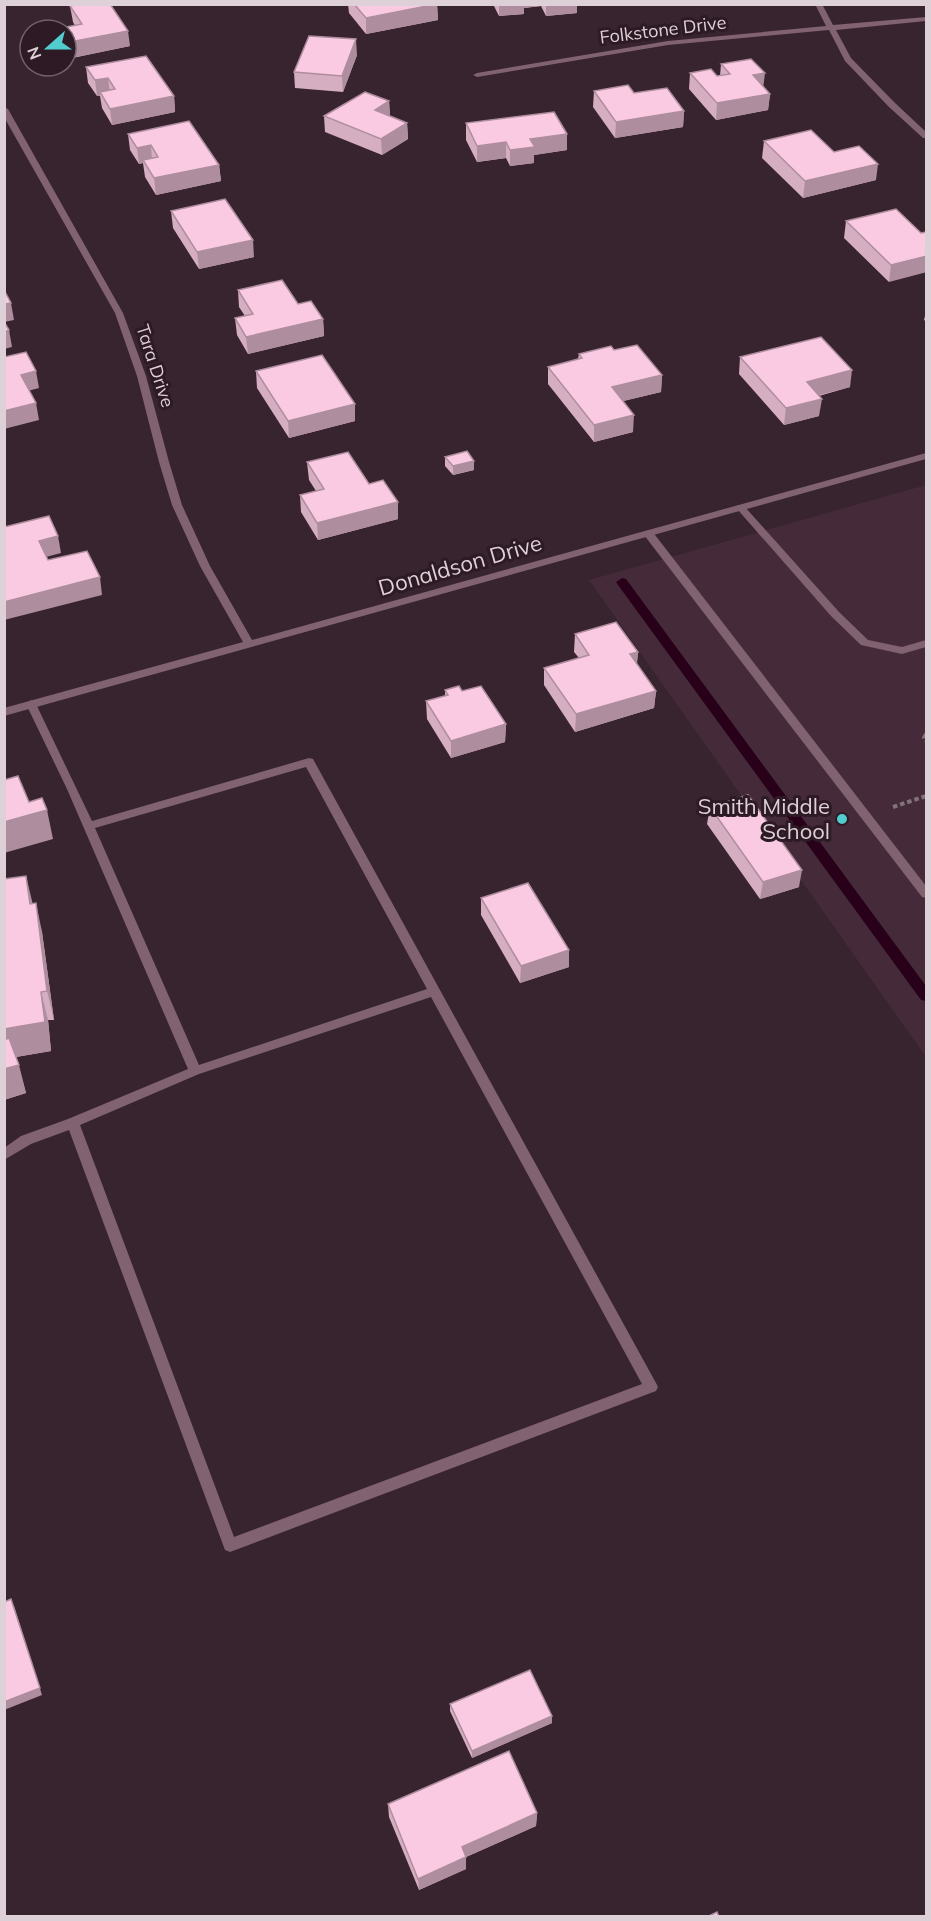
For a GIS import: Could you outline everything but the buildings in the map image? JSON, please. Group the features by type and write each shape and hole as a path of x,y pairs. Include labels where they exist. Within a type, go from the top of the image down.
{"street":[{"path":"818,4 848,59 865,79 927,136"},
{"name":"Folkstone Drive","path":"477,75 668,43 927,19"},
{"name":"Tara Drive","path":"4,109 119,312 132,342 150,401 170,484 180,512 249,644"},
{"name":"Donaldson Drive","path":"4,711 927,456"},
{"path":"741,508 835,614 865,643 902,651 927,644"},
{"path":"648,533 927,894"},
{"path":"31,704 88,826 195,1071"},
{"path":"73,1123 230,1545 651,1387 309,762 88,826"},
{"path":"4,1155 26,1140 73,1123 195,1071 433,992"}],"path":[{"path":"927,734 924,738 927,741"}],"shaded area":[{"name":"Smith Middle School","path":"926,485 926,1057 589,580"}],"waterway":[{"path":"622,582 926,996"}],"place":[{"name":"Smith Middle School","path":"842,819"}]}
